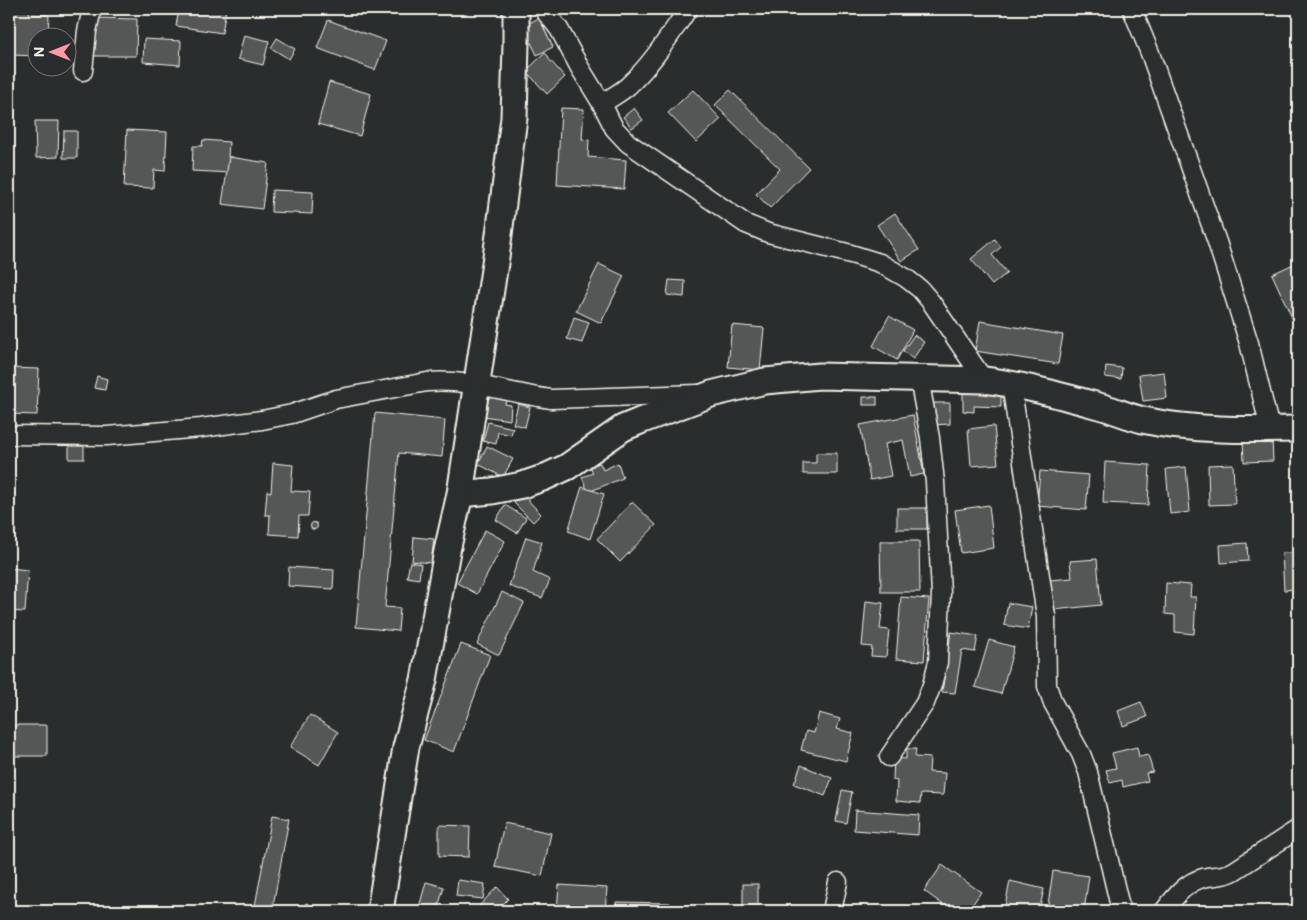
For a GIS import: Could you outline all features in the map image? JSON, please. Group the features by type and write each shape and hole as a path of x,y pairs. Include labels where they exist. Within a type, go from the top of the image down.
{"street":[{"path":"83,71 87,31 92,9"},
{"path":"380,911 406,747 424,680 447,551 460,494 477,383 514,118 516,9"},
{"path":"543,9 559,29 614,128 628,143 746,224 768,233 880,263 906,278 920,289 931,302 984,380"},
{"path":"602,104 627,86 663,45 688,9"},
{"path":"1132,9 1217,242 1249,343 1270,429"},
{"path":"460,494 492,491 522,485 543,478 567,467 624,428 712,394 765,381 820,376 984,380 1011,383 1107,408 1142,420 1179,426 1298,428"},
{"path":"889,757 925,703 938,662 941,594 935,482 930,438 919,378"},
{"path":"9,435 107,436 201,428 292,414 336,400 427,382 453,381 477,383 551,400 712,394"},
{"path":"1011,383 1046,616 1047,686 1053,703 1081,754 1088,772 1121,911"},
{"path":"1164,911 1173,898 1187,886 1203,878 1228,875 1298,830"},
{"path":"832,911 838,882"}],"building":[{"path":"13,9 35,9 35,11 30,10 29,14 49,15 48,28 28,28 28,56 10,55 12,35 9,35 9,19 12,19"},
{"path":"179,9 226,9 222,33 176,26"},
{"path":"93,18 137,19 136,56 92,56"},
{"path":"539,18 553,47 537,55 523,26"},
{"path":"328,20 386,41 375,70 317,48"},
{"path":"244,35 269,41 263,65 238,59"},
{"path":"277,38 295,49 289,59 271,48"},
{"path":"144,39 181,41 180,65 143,62"},
{"path":"545,53 565,77 547,94 526,71"},
{"path":"329,82 371,94 360,136 318,124"},
{"path":"693,90 721,119 696,142 668,113"},
{"path":"730,90 809,168 770,208 756,194 780,169 715,105"},
{"path":"561,108 584,109 582,139 589,140 588,157 626,160 624,189 557,185"},
{"path":"634,108 643,120 632,128 623,117"},
{"path":"35,121 59,121 58,157 36,158"},
{"path":"127,130 167,132 165,171 154,170 153,188 124,187"},
{"path":"64,131 77,131 77,158 63,158"},
{"path":"203,140 229,142 228,157 232,157 231,173 192,171 193,146 202,146"},
{"path":"229,157 268,163 262,209 222,204"},
{"path":"272,190 313,192 312,214 271,212"},
{"path":"895,213 919,250 901,261 877,225"},
{"path":"995,239 1001,247 992,255 1007,273 992,285 971,259"},
{"path":"1298,262 1298,331 1272,274"},
{"path":"599,264 624,276 601,323 576,311"},
{"path":"669,280 685,281 684,297 667,295"},
{"path":"889,316 913,330 897,360 873,346"},
{"path":"574,317 589,322 582,343 567,339"},
{"path":"980,321 1063,335 1058,364 975,351"},
{"path":"732,325 764,328 760,370 728,367"},
{"path":"914,335 924,342 913,359 903,351"},
{"path":"1106,366 1122,368 1121,379 1105,377"},
{"path":"9,368 39,369 37,415 9,414"},
{"path":"1164,372 1167,398 1143,401 1139,375"},
{"path":"97,376 107,379 105,390 94,388"},
{"path":"486,392 507,394 505,404 511,405 510,420 483,416"},
{"path":"963,392 1001,392 1001,407 974,406 974,412 963,411"},
{"path":"863,397 877,397 877,405 863,405"},
{"path":"931,403 950,403 950,424 931,425"},
{"path":"518,404 530,407 525,427 513,424"},
{"path":"375,413 445,420 442,457 399,453 385,607 400,608 398,631 356,627"},
{"path":"913,415 924,474 910,477 903,440 885,444 891,476 870,480 860,425"},
{"path":"488,422 513,428 511,435 498,432 496,444 483,441"},
{"path":"994,426 998,464 971,466 968,429"},
{"path":"1272,438 1273,461 1244,462 1243,440"},
{"path":"69,446 84,446 84,459 69,459"},
{"path":"487,446 513,459 503,477 478,464"},
{"path":"816,453 837,453 837,474 803,474 803,463 816,463"},
{"path":"1105,462 1150,465 1148,505 1103,503"},
{"path":"273,463 293,465 291,491 310,492 308,516 299,516 298,536 269,534 270,515 265,515 267,491 271,492"},
{"path":"600,463 603,470 618,463 623,478 588,492 582,477 593,473 590,466"},
{"path":"1233,464 1235,504 1209,505 1208,465"},
{"path":"1186,467 1190,512 1170,514 1166,469"},
{"path":"1040,471 1089,475 1086,510 1037,506"},
{"path":"582,487 604,494 590,539 568,531"},
{"path":"523,495 541,514 533,522 514,503"},
{"path":"632,502 656,525 620,562 597,539"},
{"path":"505,505 526,518 517,533 496,520"},
{"path":"989,505 994,548 961,553 955,510"},
{"path":"897,508 927,508 927,529 897,529"},
{"path":"314,522 318,526 314,530 310,526"},
{"path":"485,530 505,541 477,594 457,583"},
{"path":"414,537 434,539 431,563 412,561"},
{"path":"526,537 542,542 533,572 550,580 542,598 509,586"},
{"path":"880,541 919,541 920,592 881,592"},
{"path":"1247,543 1248,561 1221,563 1220,545"},
{"path":"1282,553 1298,553 1298,589 1284,590"},
{"path":"1097,559 1101,605 1053,610 1050,580 1072,578 1070,561"},
{"path":"410,562 421,564 419,579 407,577"},
{"path":"289,567 334,570 333,589 288,586"},
{"path":"9,568 28,570 25,612 9,611"},
{"path":"1166,583 1191,585 1190,597 1196,597 1194,634 1175,632 1175,615 1165,614"},
{"path":"502,592 524,603 499,655 477,644"},
{"path":"901,597 929,599 924,661 896,659"},
{"path":"866,601 883,603 880,629 889,630 886,657 871,656 872,647 862,646"},
{"path":"1008,603 1032,607 1028,629 1004,625"},
{"path":"951,632 978,636 975,652 962,650 955,693 942,692"},
{"path":"989,640 1014,647 1001,694 975,687"},
{"path":"461,644 490,655 454,752 424,740"},
{"path":"1141,702 1147,717 1123,726 1118,711"},
{"path":"819,713 840,719 837,729 853,733 846,761 801,750 806,731 814,733"},
{"path":"310,715 338,732 319,765 290,747"},
{"path":"10,725 47,725 47,756 10,756"},
{"path":"1137,747 1139,757 1148,755 1153,772 1146,773 1148,781 1123,787 1122,780 1110,783 1106,770 1116,768 1112,753"},
{"path":"906,749 916,749 915,757 930,758 929,772 945,773 943,795 921,794 920,803 896,801 897,781 893,780 894,758 906,759"},
{"path":"801,765 832,778 825,796 794,784"},
{"path":"842,790 852,792 846,823 836,821"},
{"path":"855,810 919,815 918,835 854,830"},
{"path":"272,816 289,819 272,911 254,911"},
{"path":"504,823 551,833 542,876 495,867"},
{"path":"439,825 470,826 469,857 439,856"},
{"path":"942,865 981,892 968,911 952,911 924,891"},
{"path":"1053,871 1089,876 1084,911 1047,911"},
{"path":"458,880 485,884 483,899 456,896"},
{"path":"1010,881 1044,889 1039,911 1004,911"},
{"path":"426,882 444,887 437,911 418,911"},
{"path":"743,884 758,884 758,911 743,911"},
{"path":"559,885 607,888 605,911 557,911"},
{"path":"497,887 508,899 496,911 485,911 479,906"},
{"path":"616,902 670,903 670,911 616,911"},
{"path":"306,903 314,907 312,911 301,911"}]}
